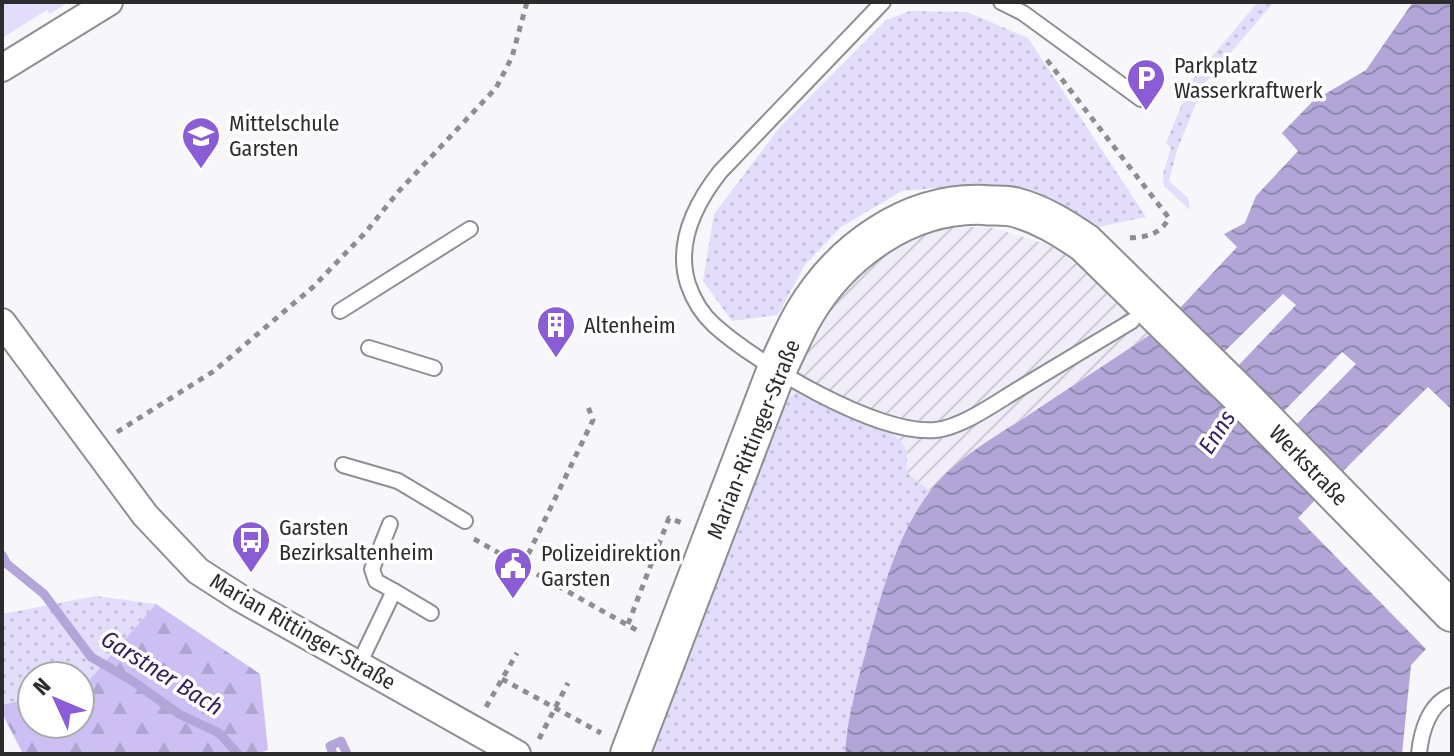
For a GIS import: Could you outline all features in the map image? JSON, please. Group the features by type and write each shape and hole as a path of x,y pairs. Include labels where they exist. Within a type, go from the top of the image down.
{"street":[{"path":"2,68 109,2"},
{"name":"Marian-Rittinger-Straße","path":"617,744 777,369 804,314 832,276 865,244 896,225 932,211 971,205 1013,207 1110,245"},
{"name":"Werkstraße","path":"1110,245 1452,612"},
{"name":"Marian Rittinger-Straße","path":"2,322 145,515 198,571 359,664 526,750"}],"lane":[{"path":"883,2 720,172 699,199 688,228 684,257 688,282 697,304 712,324 788,378 865,415 895,425 936,430 972,417 1132,321"},
{"path":"1001,2 1023,13 1141,99"},
{"path":"340,311 470,229"},
{"path":"369,348 434,368"},
{"path":"343,465 398,481 465,521"},
{"path":"390,524 372,569 376,581 431,613"},
{"path":"359,664 394,591"},
{"path":"1419,754 1420,739 1433,709 1452,695"}],"path":[{"path":"94,446 214,371 313,287 496,88 512,57 527,2"},
{"path":"1047,60 1169,218 1165,226 1150,236 1110,245"},
{"path":"523,565 593,420 587,404"},
{"path":"628,624 669,518 698,529"},
{"path":"465,521 462,533 646,635"},
{"path":"480,717 517,653"},
{"path":"502,679 617,744"},
{"path":"526,750 568,683"}],"shaded area":[{"path":"2,2 68,2 50,14 47,10 2,38"},
{"path":"1258,2 1274,2 1204,84 1177,150 1169,181 1188,198 1190,210 1164,186 1163,174 1171,148 1166,143 1192,80"},
{"path":"910,11 967,12 1028,38 1146,217 1098,227 1041,196 971,185 902,191 841,227 804,266 778,315 732,321 703,281 714,214 780,127 886,20"},
{"path":"947,226 994,228 1049,245 1076,261 1151,334 993,438 954,467 930,491 906,472 909,459 903,443 838,413 815,395 783,403 801,358 832,302 871,257 907,235"},
{"path":"798,391 897,438 907,453 906,472 930,491 912,518 846,738 845,754 651,754 748,485 783,403"},
{"path":"96,596 156,604 96,672 96,660 16,660 16,702 2,705 2,614"}],"green space":[{"path":"156,604 260,674 268,750 256,754 23,754 2,713 2,705 16,702 16,740 96,740 96,672"}],"water":[{"path":"1413,2 1452,2 1452,410 1428,387 1342,472 1296,425 1356,364 1342,352 1283,412 1237,367 1296,305 1283,294 1223,353 1179,309 1237,247 1224,234 1245,223 1256,196 1298,151 1282,133 1313,101 1366,70"},
{"name":"Enns","path":"1151,334 1317,498 1298,518 1426,649 1411,665 1402,754 845,754 854,697 885,583 899,546 928,494 937,482 972,452"}],"waterway":[{"name":"Garstner Bach","path":"2,555 7,564 44,594 91,657 131,680 179,714 219,733 238,754"},
{"path":"333,754 330,746 341,741 347,754"}],"place":[{"name":"Parkplatz Wasserkraftwerk","path":"1146,112"},
{"name":"Mittelschule Garsten","path":"201,170"},
{"name":"Altenheim","path":"556,359"},
{"name":"Garsten Bezirksaltenheim","path":"251,574"},
{"name":"Polizeidirektion Garsten","path":"513,600"}]}
